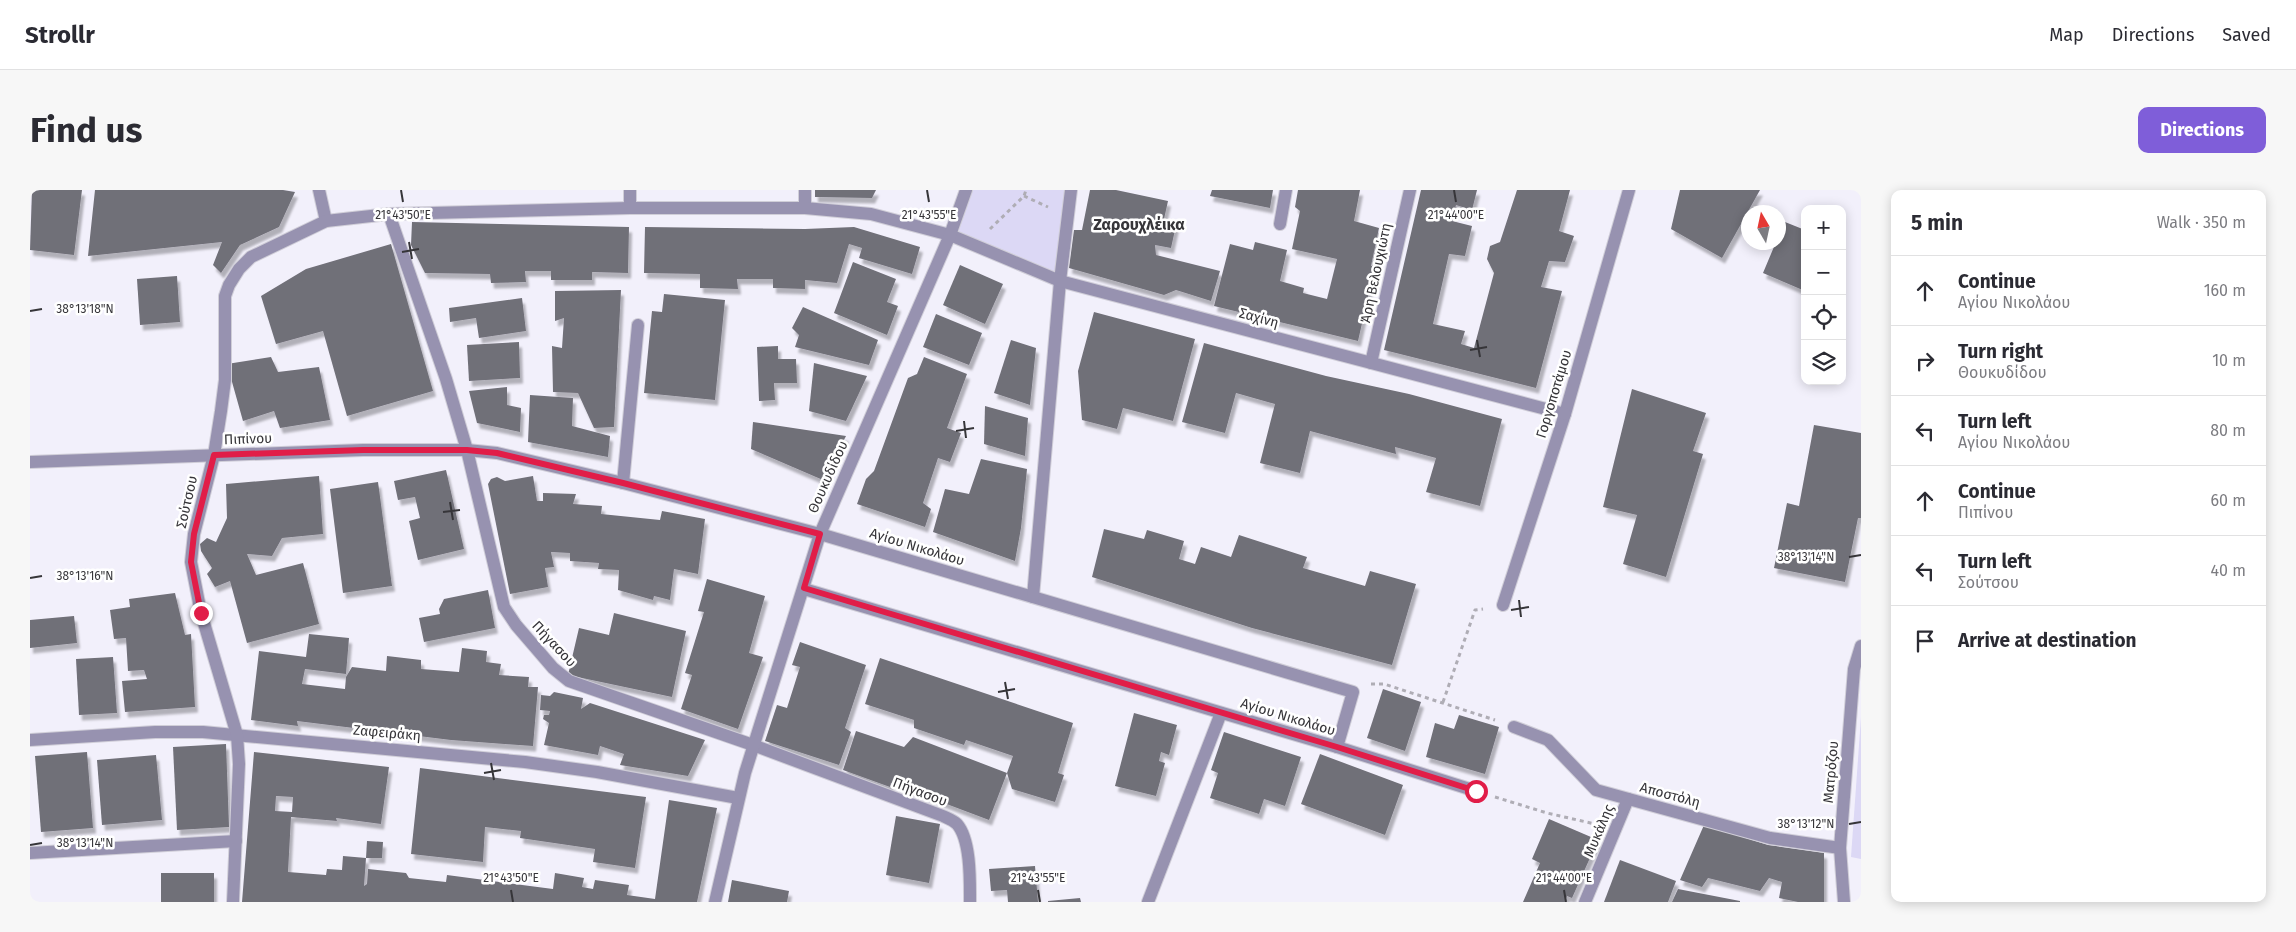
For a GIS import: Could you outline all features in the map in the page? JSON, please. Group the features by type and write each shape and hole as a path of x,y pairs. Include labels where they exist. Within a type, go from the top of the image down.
{"street":[{"path":"319,190 326,221"},
{"path":"630,190 630,208"},
{"path":"805,190 805,208"},
{"name":"Θουκυδίδου","path":"715,902 738,798 820,534 950,235 966,190"},
{"path":"1033,597 1060,281 1071,190"},
{"path":"1280,224 1286,190"},
{"name":"Άρη Βελουχιώτη","path":"1371,363 1410,190"},
{"name":"Γοργοποτάμου","path":"1503,606 1565,414 1629,190"},
{"name":"Σούτσου","path":"233,902 239,764 237,735 201,613 191,562 194,534 214,455 225,380 224,304 229,285 239,269 257,253 326,221 389,214 630,208"},
{"name":"Σαχίνη","path":"630,208 805,208 871,214 950,235 1060,281 1565,414"},
{"name":"Πήγασου","path":"389,214 446,379 467,450 496,580 504,607 516,625 553,668 569,681 753,746 943,816 956,823 965,840 970,902"},
{"path":"623,483 638,326"},
{"name":"Πιπίνου","path":"30,462 363,450 467,450"},
{"name":"Αγίου Νικολάου","path":"467,450 521,458 820,534 1353,692"},
{"name":"Αγίου Νικολάου","path":"804,588 1337,747 1476,791"},
{"name":"Ματρόζου","path":"1844,902 1840,848 1861,646"},
{"path":"1337,747 1353,692"},
{"path":"1148,902 1221,713"},
{"name":"Αποστόλη","path":"1514,727 1548,740 1596,790 1770,838 1840,848"},
{"name":"Ζαφειράκη","path":"30,740 180,730 542,764 597,772 738,798"},
{"name":"Μυκάλης","path":"1585,902 1628,799"},
{"path":"30,853 236,841"}],"path":[{"path":"973,245 1024,196 1026,190"},
{"path":"1443,702 1475,610 1503,606"},
{"path":"1353,692 1363,684 1384,684 1514,727"},
{"path":"1476,791 1547,813 1616,829"}],"shaded area":[{"path":"966,190 1071,190 1060,281 950,235"},
{"path":"1861,717 1861,859 1851,857"}],"building":[{"path":"32,190 82,190 74,255 30,250"},
{"path":"95,190 283,190 295,192 279,227 240,245 221,273 213,265 222,242 88,256"},
{"path":"815,190 876,190 872,198 815,197"},
{"path":"1090,190 1116,190 1168,201 1164,219 1177,221 1171,248 1155,245 1156,255 1220,271 1211,301 1176,290 1164,295 1069,268 1074,230 1082,230"},
{"path":"1212,190 1273,190 1270,208 1210,196"},
{"path":"1298,190 1360,190 1354,221 1379,228 1371,266 1375,266 1358,341 1214,306 1230,244 1253,250 1255,242 1287,250 1280,281 1304,288 1303,293 1327,299 1337,259 1292,249 1300,211 1295,207"},
{"path":"1421,190 1477,190 1472,210 1456,205 1452,221 1472,226 1465,256 1449,254 1433,324 1465,331 1461,344 1474,348 1494,273 1487,259 1490,246 1500,242 1517,190 1570,190 1559,231 1574,236 1565,262 1549,261 1541,287 1562,291 1536,388 1384,350"},
{"path":"1680,190 1760,190 1752,205 1741,205 1741,224 1722,258 1671,229"},
{"path":"412,222 629,227 628,273 592,272 592,280 551,280 551,271 525,271 526,282 491,283 490,274 425,273 411,245"},
{"path":"1786,222 1801,228 1801,289 1763,273 1773,250 1786,250"},
{"path":"645,227 805,229 854,227 920,247 912,274 859,258 862,248 849,244 837,283 805,280 805,289 773,288 773,279 737,279 738,289 700,288 700,274 644,273"},
{"path":"391,244 433,391 347,416 323,331 276,344 261,296 306,269"},
{"path":"853,262 896,279 887,302 898,306 887,335 834,313"},
{"path":"960,265 1003,284 985,324 943,305"},
{"path":"177,276 180,322 140,325 137,279"},
{"path":"621,290 614,427 594,428 578,393 553,392 552,346 562,348 564,318 555,321 555,291"},
{"path":"664,294 725,300 715,400 644,393 652,311 662,312"},
{"path":"522,298 526,331 479,338 476,318 450,322 449,308"},
{"path":"803,307 878,340 869,365 795,347 799,335 792,328"},
{"path":"1094,312 1195,339 1173,421 1123,408 1117,429 1082,420 1078,371"},
{"path":"936,314 982,333 969,365 923,347"},
{"path":"1011,340 1036,348 1030,405 994,393"},
{"path":"519,342 520,378 469,381 467,345"},
{"path":"1204,343 1326,376 1409,394 1502,419 1480,506 1426,492 1436,458 1395,447 1396,454 1310,431 1300,473 1260,463 1275,404 1236,393 1225,433 1182,422"},
{"path":"778,346 778,359 796,359 797,383 774,383 775,400 759,401 757,347"},
{"path":"271,357 278,372 319,367 330,420 280,428 274,411 243,421 227,364"},
{"path":"924,357 967,374 947,428 961,433 950,462 938,458 923,503 931,509 925,527 857,504 866,479 874,471 908,378 917,374"},
{"path":"814,363 867,376 846,421 809,411"},
{"path":"507,387 507,405 521,408 520,432 477,423 469,391"},
{"path":"1632,389 1706,413 1693,451 1703,454 1666,577 1623,564 1637,515 1603,507"},
{"path":"530,395 573,398 572,426 610,436 608,457 528,442"},
{"path":"985,406 1028,418 1025,456 984,444"},
{"path":"753,422 846,436 823,480 751,449"},
{"path":"1814,425 1861,433 1861,518 1858,518 1845,582 1774,568 1787,503 1799,506"},
{"path":"981,459 1027,469 1021,528 1015,561 933,532 945,489 969,494"},
{"path":"446,470 464,549 418,560 409,521 420,518 415,497 398,500 394,481"},
{"path":"319,476 323,534 282,538 272,556 247,554 256,575 303,563 319,624 247,643 230,581 215,587 207,574 212,568 201,551 200,544 207,538 216,542 227,518 226,484"},
{"path":"533,476 537,501 543,501 543,493 576,494 573,504 602,506 601,514 660,520 662,511 705,519 698,574 674,569 670,600 654,596 653,600 618,590 619,570 598,569 599,563 570,561 570,553 551,552 554,567 545,568 548,587 510,594 488,484 491,479 497,477 505,481"},
{"path":"378,482 392,586 343,593 330,489"},
{"path":"1104,529 1144,539 1147,530 1184,541 1179,559 1195,564 1201,547 1231,557 1239,535 1307,557 1303,568 1365,586 1370,571 1416,584 1392,665 1252,628 1092,577"},
{"path":"707,579 765,596 749,653 763,657 738,729 681,709 692,675 685,673 704,612 698,611"},
{"path":"488,590 495,628 424,642 419,618 440,614 439,609 444,599"},
{"path":"175,593 185,635 191,634 195,707 125,712 122,681 147,679 144,670 128,671 126,638 114,639 110,610 130,607 129,599"},
{"path":"614,613 686,631 672,697 568,675 579,628 609,635"},
{"path":"74,616 77,643 30,648 30,620"},
{"path":"309,634 349,638 346,674 305,669 302,684 345,689 346,677 352,667 386,671 387,656 421,660 421,669 459,672 462,648 487,651 486,662 501,664 499,675 529,677 528,687 538,687 533,746 451,740 297,721 298,726 251,720 259,651 306,657"},
{"path":"800,642 866,665 845,728 851,732 839,765 765,741 777,705 787,708 800,667 792,665"},
{"path":"113,657 117,713 79,715 76,659"},
{"path":"880,658 1073,723 1058,773 1064,775 1055,802 1012,789 1007,773 1013,756 966,740 964,745 914,728 914,720 865,704"},
{"path":"1383,689 1421,702 1405,751 1367,738"},
{"path":"554,692 583,698 581,709 590,703 705,740 688,776 620,765 624,754 600,746 598,755 544,745 549,723 543,719 544,715 549,715 550,711 540,710 541,695 550,696"},
{"path":"1134,713 1177,725 1169,755 1161,752 1159,761 1165,763 1156,796 1115,786"},
{"path":"1459,715 1499,727 1485,774 1426,757 1435,723 1454,729"},
{"path":"856,731 904,747 913,737 1007,773 989,820 891,783 890,787 843,770"},
{"path":"1224,732 1301,757 1285,806 1264,799 1259,814 1210,798 1218,773 1211,770"},
{"path":"226,744 229,827 177,830 173,747"},
{"path":"87,752 93,828 41,832 35,756"},
{"path":"254,752 389,767 381,824 336,818 337,821 291,817 288,872 326,875 327,869 342,870 343,856 366,858 364,886 367,884 368,869 406,873 409,878 446,882 447,875 553,889 555,873 584,878 582,887 593,889 595,880 629,885 627,895 655,899 669,800 717,808 697,902 242,902","holes":["276,796 293,797 292,812 275,811"]},
{"path":"1320,754 1403,785 1385,835 1301,804"},
{"path":"156,755 162,820 102,825 97,760"},
{"path":"420,768 646,797 635,868 593,862 595,849 520,838 521,831 485,827 483,862 411,854"},
{"path":"896,816 940,824 929,883 886,875"},
{"path":"1549,819 1598,840 1572,898 1567,896 1565,902 1523,902 1540,863 1532,859"},
{"path":"1704,825 1768,845 1824,853 1824,902 1798,902 1779,898 1782,882 1769,878 1760,891 1708,878 1702,887 1680,880"},
{"path":"367,841 383,842 382,858 366,858"},
{"path":"1620,860 1676,881 1668,902 1604,902"},
{"path":"1035,866 1038,902 1008,902 1007,890 991,891 989,869"},
{"path":"161,873 214,873 214,902 161,902"},
{"path":"732,880 789,891 787,902 728,902"},
{"path":"1678,889 1740,901 1740,902 1672,902"},
{"path":"1080,898 1081,902 1048,902 1048,901"}],"district":[{"name":"Ζαρουχλέικα","path":"1139,224"}],"route":[{"path":"201,613 191,562 194,534 214,455 363,450 467,450 497,453 623,483 820,534 804,588 1337,747 1476,791"}]}
